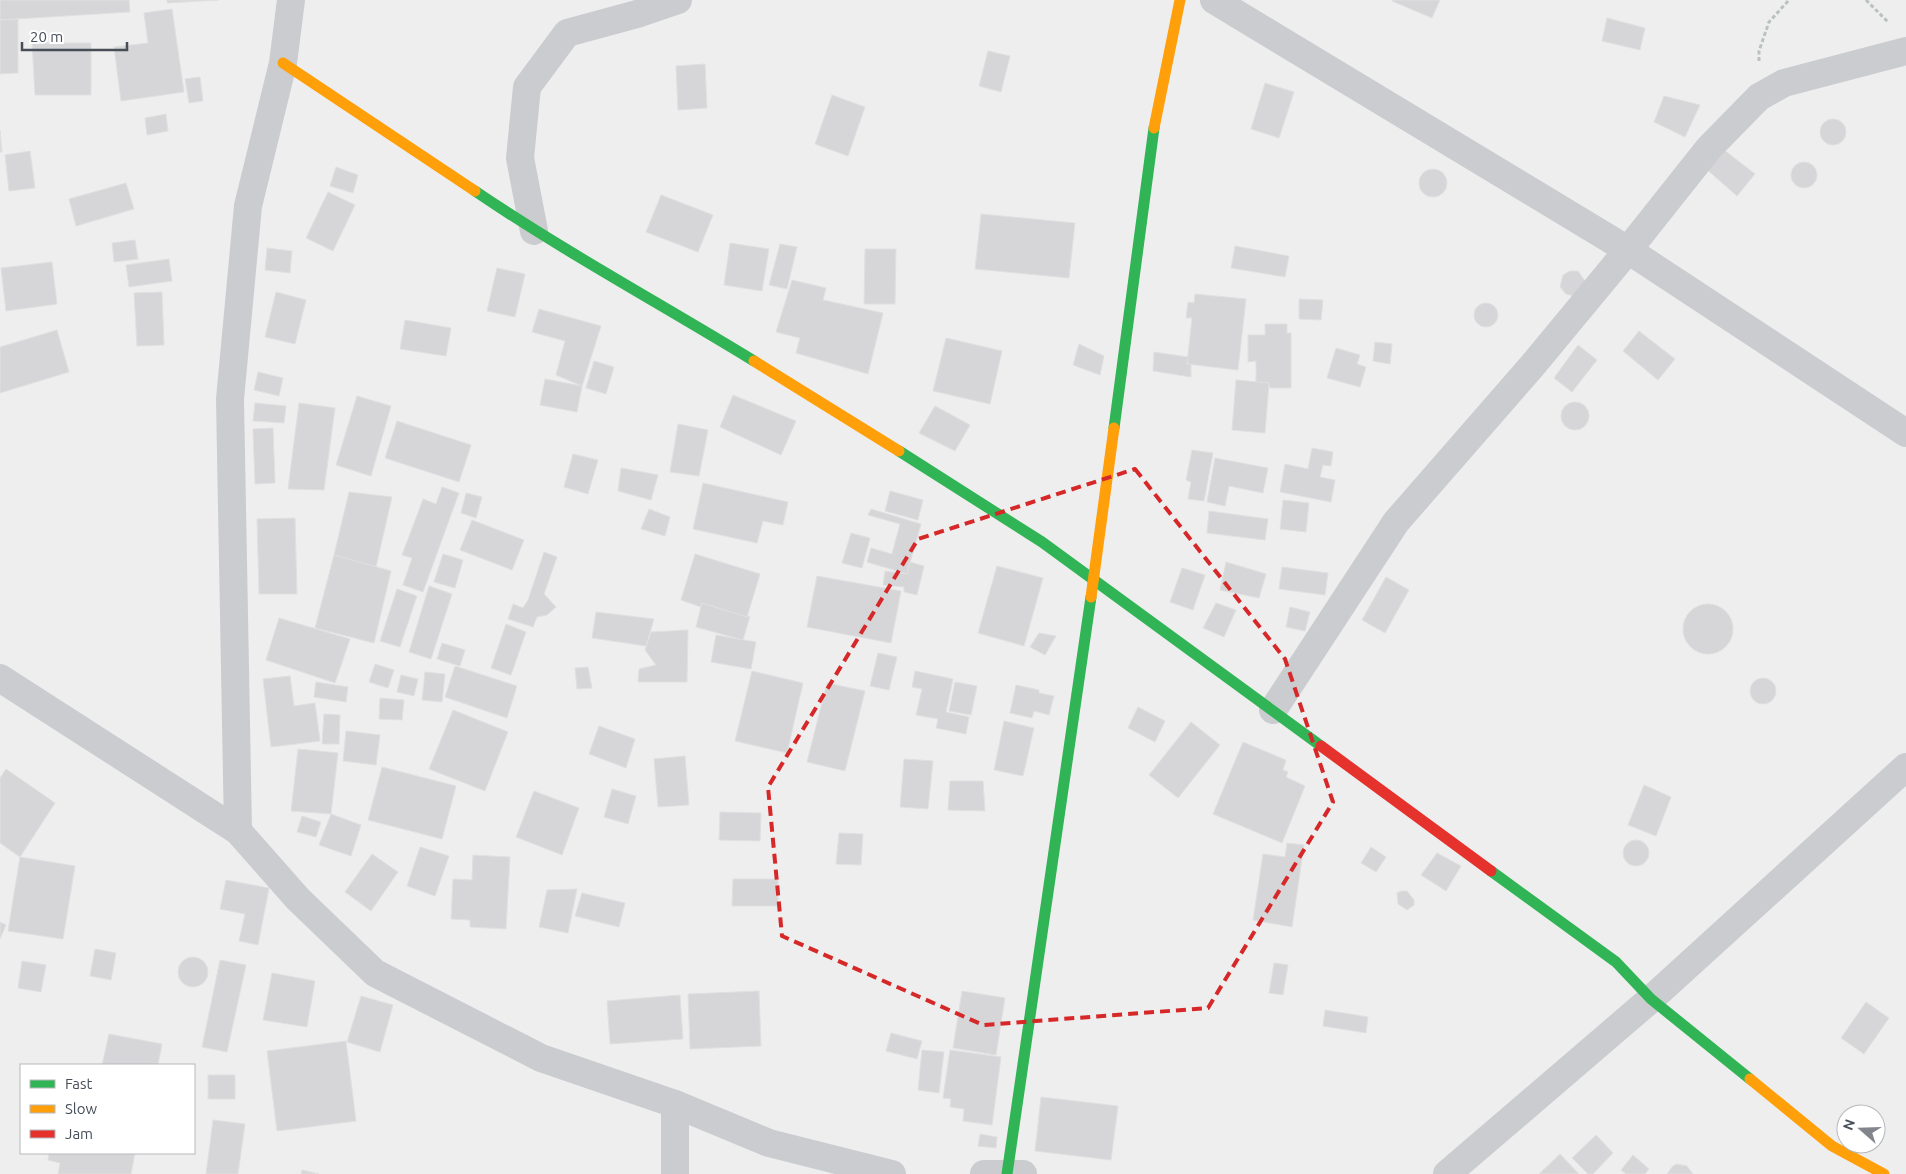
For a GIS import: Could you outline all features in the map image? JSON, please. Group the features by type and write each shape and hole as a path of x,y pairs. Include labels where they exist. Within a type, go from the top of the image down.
{"street":[{"path":"238,831 230,399 248,206 283,63 290,0"},
{"path":"534,231 520,158 527,87 567,33 637,14 678,0"},
{"path":"1005,1174 1093,581 1156,113 1180,0"},
{"path":"1214,0 1628,250 1906,433"},
{"path":"1273,710 1396,522 1532,366 1709,148 1759,97 1784,83 1906,51"},
{"path":"283,63 534,231 672,311 872,434 1042,542 1616,962 1651,999 1832,1146 1884,1174"},
{"path":"0,678 238,831 298,899 375,973 540,1058 675,1104 769,1143 892,1174"},
{"path":"1447,1174 1651,999 1906,767"},
{"path":"675,1104 675,1174"},
{"path":"1479,1174 1482,1144"}],"path":[{"path":"1759,97 1759,51 1770,22 1789,0"},
{"path":"1866,0 1891,25"}],"highlighted area":[{"path":"1135,469 1285,659 1333,802 1208,1008 983,1025 782,936 768,787 918,539"}],"building":[{"path":"0,0 129,0 130,12 0,20"},
{"path":"167,0 219,0 167,3"},
{"path":"1393,0 1440,0 1432,18"},
{"path":"172,9 184,92 121,101 114,47 148,43 144,13"},
{"path":"1607,18 1645,28 1640,50 1602,41"},
{"path":"18,19 18,73 0,74 0,20"},
{"path":"32,43 91,43 91,95 35,95"},
{"path":"988,51 1010,56 1001,92 979,86"},
{"path":"705,64 707,108 678,110 676,66"},
{"path":"200,77 203,101 189,103 185,79"},
{"path":"1265,83 1294,92 1279,138 1251,129"},
{"path":"832,95 865,107 848,156 815,144"},
{"path":"1664,96 1700,105 1685,137 1654,122"},
{"path":"166,114 168,131 147,135 145,118"},
{"path":"1833,119 1842,123 1846,132 1842,141 1833,145 1824,141 1820,132 1824,123"},
{"path":"0,130 2,152 0,152"},
{"path":"1719,146 1755,174 1737,196 1704,167"},
{"path":"30,151 35,188 9,191 5,155"},
{"path":"1804,162 1814,165 1817,175 1814,185 1804,188 1794,185 1791,175 1794,165"},
{"path":"336,167 358,175 353,193 330,186"},
{"path":"1433,169 1443,173 1447,183 1443,193 1433,197 1423,193 1419,183 1423,173"},
{"path":"126,183 134,209 76,226 69,199"},
{"path":"328,192 355,205 333,251 306,238"},
{"path":"661,195 713,215 698,252 646,232"},
{"path":"981,214 1075,223 1069,278 975,269"},
{"path":"135,240 138,259 114,262 112,243"},
{"path":"730,243 769,249 762,291 724,285"},
{"path":"780,244 797,247 787,289 769,285"},
{"path":"1235,246 1289,256 1285,277 1231,268"},
{"path":"267,248 292,251 290,273 265,270"},
{"path":"865,249 896,249 895,304 864,304"},
{"path":"169,259 172,281 129,287 126,265"},
{"path":"52,262 57,304 6,311 1,268"},
{"path":"497,268 525,274 515,317 487,311"},
{"path":"1570,271 1578,271 1585,281 1574,296 1566,294 1560,287 1563,275"},
{"path":"792,280 826,288 823,300 883,313 868,374 796,353 800,338 776,332"},
{"path":"162,292 164,345 137,346 134,293"},
{"path":"276,292 306,300 295,344 265,337"},
{"path":"1195,294 1246,299 1238,370 1187,364 1192,318 1186,318 1188,302 1194,303"},
{"path":"1299,299 1323,300 1321,320 1299,319"},
{"path":"1486,303 1495,306 1498,315 1495,324 1486,327 1477,324 1474,315 1477,306"},
{"path":"539,309 601,326 582,386 556,375 565,341 532,332"},
{"path":"405,320 451,328 446,356 400,349"},
{"path":"1265,324 1287,324 1287,333 1291,333 1291,388 1269,388 1269,383 1256,383 1256,361 1248,362 1248,335 1265,335"},
{"path":"57,330 69,372 0,393 0,347"},
{"path":"1639,331 1675,359 1658,380 1623,351"},
{"path":"946,338 1002,351 990,404 933,391"},
{"path":"1375,342 1392,344 1390,364 1373,361"},
{"path":"1079,344 1104,356 1100,375 1073,365"},
{"path":"1578,345 1597,360 1572,392 1554,378"},
{"path":"1336,348 1360,355 1357,364 1366,367 1360,387 1327,378"},
{"path":"1154,352 1188,357 1187,364 1191,364 1191,377 1153,371"},
{"path":"594,361 614,367 606,394 586,388"},
{"path":"258,372 283,378 279,396 254,390"},
{"path":"545,379 582,386 577,412 540,405"},
{"path":"1236,380 1269,383 1265,433 1232,430"},
{"path":"733,395 796,421 781,455 720,427"},
{"path":"357,396 391,406 371,476 336,465"},
{"path":"1575,402 1585,406 1589,416 1585,426 1575,430 1565,426 1561,416 1565,406"},
{"path":"255,403 286,406 284,423 253,421"},
{"path":"299,403 335,408 324,490 288,489"},
{"path":"935,406 970,425 955,451 919,433"},
{"path":"397,421 471,445 459,482 385,458"},
{"path":"678,424 708,430 699,476 670,472"},
{"path":"273,428 275,483 255,484 253,429"},
{"path":"1312,448 1333,452 1331,466 1323,465 1320,477 1335,480 1331,502 1280,492 1285,464 1308,469"},
{"path":"1192,450 1213,453 1204,501 1188,499 1191,482 1186,480"},
{"path":"573,454 598,460 588,494 564,487"},
{"path":"1215,458 1268,468 1263,493 1229,486 1225,506 1207,502"},
{"path":"621,468 658,475 651,500 618,491"},
{"path":"703,483 788,502 783,525 763,521 757,543 693,529"},
{"path":"442,487 459,493 423,592 403,585 412,558 402,555 423,499 436,504"},
{"path":"890,491 923,500 918,520 885,511"},
{"path":"349,492 392,497 376,567 334,555"},
{"path":"466,493 482,497 476,518 461,513"},
{"path":"1283,500 1309,503 1306,532 1280,529"},
{"path":"649,509 670,517 665,536 641,529"},
{"path":"871,509 921,524 907,574 867,562 871,548 892,554 900,524 868,515"},
{"path":"1209,511 1268,519 1265,540 1207,533"},
{"path":"295,518 297,594 259,594 257,519"},
{"path":"472,520 524,540 512,570 460,550"},
{"path":"851,533 870,538 862,568 842,563"},
{"path":"544,552 557,557 544,594 556,607 547,615 537,617 533,627 508,619 513,604 523,608 528,600"},
{"path":"443,554 463,560 455,588 434,582"},
{"path":"695,554 760,574 747,617 702,603 701,607 681,600"},
{"path":"334,555 391,571 374,643 315,628"},
{"path":"910,562 924,566 917,595 904,592 904,587 883,585 885,571 907,574"},
{"path":"1226,562 1266,574 1259,598 1220,590"},
{"path":"997,566 1043,578 1024,646 978,633"},
{"path":"1282,567 1328,573 1325,595 1279,589"},
{"path":"1182,568 1205,575 1193,610 1170,602"},
{"path":"817,576 901,591 891,643 807,627"},
{"path":"1386,577 1409,590 1385,633 1362,620"},
{"path":"429,586 452,594 431,659 409,652"},
{"path":"397,589 417,596 400,647 380,641"},
{"path":"702,603 747,617 750,616 743,640 696,627"},
{"path":"1216,603 1236,610 1224,637 1203,628"},
{"path":"1703,604 1713,604 1726,611 1733,624 1733,634 1726,647 1713,654 1703,654 1694,650 1687,643 1683,634 1683,624 1687,615 1694,608"},
{"path":"1290,607 1310,612 1305,631 1286,627"},
{"path":"596,612 654,619 646,646 592,638"},
{"path":"279,618 350,639 335,683 266,660"},
{"path":"506,624 526,632 511,675 491,668"},
{"path":"688,630 687,682 638,682 639,669 656,665 645,650 651,632"},
{"path":"1039,633 1056,636 1045,655 1030,647"},
{"path":"716,635 756,642 751,669 711,662"},
{"path":"442,643 465,650 460,666 437,659"},
{"path":"878,653 897,657 889,690 870,686"},
{"path":"375,664 394,670 388,688 369,682"},
{"path":"455,666 517,686 507,718 445,697"},
{"path":"588,667 592,688 577,689 575,668"},
{"path":"752,671 803,683 787,753 735,741"},
{"path":"915,671 953,679 946,712 969,717 966,734 936,728 938,719 916,715 922,689 912,687"},
{"path":"425,672 445,674 442,702 422,700"},
{"path":"401,675 418,679 414,696 397,692"},
{"path":"290,676 294,706 315,703 320,741 271,747 263,679"},
{"path":"1763,678 1772,682 1776,691 1772,700 1763,704 1754,700 1750,691 1754,682"},
{"path":"316,682 348,687 346,702 314,697"},
{"path":"955,682 977,686 971,715 949,711"},
{"path":"827,683 865,691 845,771 807,762"},
{"path":"1016,685 1039,690 1039,693 1054,696 1049,715 1034,711 1032,718 1010,713"},
{"path":"380,698 404,700 402,720 379,719"},
{"path":"1138,707 1165,721 1155,742 1128,728"},
{"path":"453,710 508,732 485,791 429,769"},
{"path":"324,714 340,715 339,744 322,744"},
{"path":"1004,721 1034,728 1023,776 994,770"},
{"path":"1191,722 1220,745 1178,798 1149,775"},
{"path":"599,726 635,739 626,768 589,754"},
{"path":"346,731 380,735 376,765 343,761"},
{"path":"1243,742 1286,760 1283,770 1288,772 1286,777 1305,786 1282,843 1213,814"},
{"path":"298,749 338,753 331,814 291,811"},
{"path":"685,756 689,805 658,807 654,759"},
{"path":"904,759 933,761 928,809 900,807"},
{"path":"382,767 456,786 442,839 368,820"},
{"path":"6,769 55,803 20,857 0,843 0,778"},
{"path":"950,781 983,781 985,811 948,810"},
{"path":"1644,785 1671,797 1656,836 1628,825"},
{"path":"612,789 636,796 628,824 604,817"},
{"path":"534,791 579,808 562,855 516,837"},
{"path":"720,812 761,813 760,841 719,840"},
{"path":"331,814 361,825 351,856 319,845"},
{"path":"302,816 321,822 316,837 297,832"},
{"path":"839,833 863,834 861,865 836,864"},
{"path":"1636,840 1645,844 1649,853 1645,862 1636,866 1627,862 1623,853 1627,844"},
{"path":"1287,843 1304,845 1292,927 1253,920 1263,854 1285,857"},
{"path":"420,847 449,856 435,896 407,886"},
{"path":"1371,847 1386,857 1376,872 1361,863"},
{"path":"1437,853 1461,866 1446,891 1421,875"},
{"path":"372,854 398,872 371,911 345,892"},
{"path":"473,855 510,857 506,929 470,927 470,920 451,919 453,879 472,880"},
{"path":"20,857 75,866 63,939 8,931"},
{"path":"733,879 778,879 778,906 732,906"},
{"path":"226,880 269,888 258,945 239,941 245,914 220,909"},
{"path":"577,889 568,933 539,927 547,890"},
{"path":"1407,891 1414,900 1414,905 1407,910 1398,904 1397,893"},
{"path":"582,893 625,903 619,927 575,916"},
{"path":"0,922 6,925 0,939"},
{"path":"95,949 116,953 111,980 90,976"},
{"path":"193,957 199,958 207,966 207,978 199,986 193,987 187,986 179,978 178,972 179,966 187,958"},
{"path":"220,960 246,965 227,1052 202,1047"},
{"path":"22,961 46,965 41,992 18,988"},
{"path":"1274,963 1288,965 1283,995 1269,993"},
{"path":"272,973 315,981 307,1027 263,1020"},
{"path":"759,991 761,1046 690,1049 688,994"},
{"path":"962,991 1005,998 996,1055 953,1048"},
{"path":"680,995 683,1039 610,1044 607,1001"},
{"path":"361,996 393,1005 380,1052 347,1042"},
{"path":"1866,1002 1889,1018 1864,1054 1841,1038"},
{"path":"1325,1010 1368,1017 1366,1033 1323,1026"},
{"path":"891,1033 922,1041 917,1059 886,1051"},
{"path":"109,1034 162,1044 158,1064 102,1064"},
{"path":"346,1041 356,1121 277,1131 267,1051"},
{"path":"922,1050 944,1052 939,1093 918,1090"},
{"path":"950,1050 1001,1057 992,1125 963,1121 964,1109 950,1107 951,1099 943,1098"},
{"path":"208,1075 235,1075 235,1099 208,1099"},
{"path":"1041,1097 1118,1106 1111,1160 1035,1151"},
{"path":"213,1120 245,1124 238,1174 206,1174"},
{"path":"980,1134 997,1137 996,1148 978,1146"},
{"path":"1596,1135 1613,1153 1593,1174 1588,1174 1572,1158"},
{"path":"49,1154 135,1154 131,1174 58,1174 60,1163 48,1160"},
{"path":"1560,1154 1579,1174 1539,1174"},
{"path":"1633,1155 1649,1169 1645,1174 1626,1174 1621,1170"},
{"path":"1676,1164 1687,1166 1693,1174 1667,1174"},
{"path":"302,1170 319,1174 301,1174"}],"traffic: fast":[{"path":"1114,428 1154,128"},
{"path":"475,191 578,257 754,361"},
{"path":"899,451 1042,542 1321,746"},
{"path":"1007,1174 1091,597"},
{"path":"1491,871 1616,962 1651,999 1750,1079"}],"traffic: slow":[{"path":"1154,128 1180,0"},
{"path":"283,63 475,191"},
{"path":"754,361 899,451"},
{"path":"1091,597 1114,428"},
{"path":"1750,1079 1832,1146 1884,1174"}],"traffic: jam":[{"path":"1321,746 1491,871"}]}
